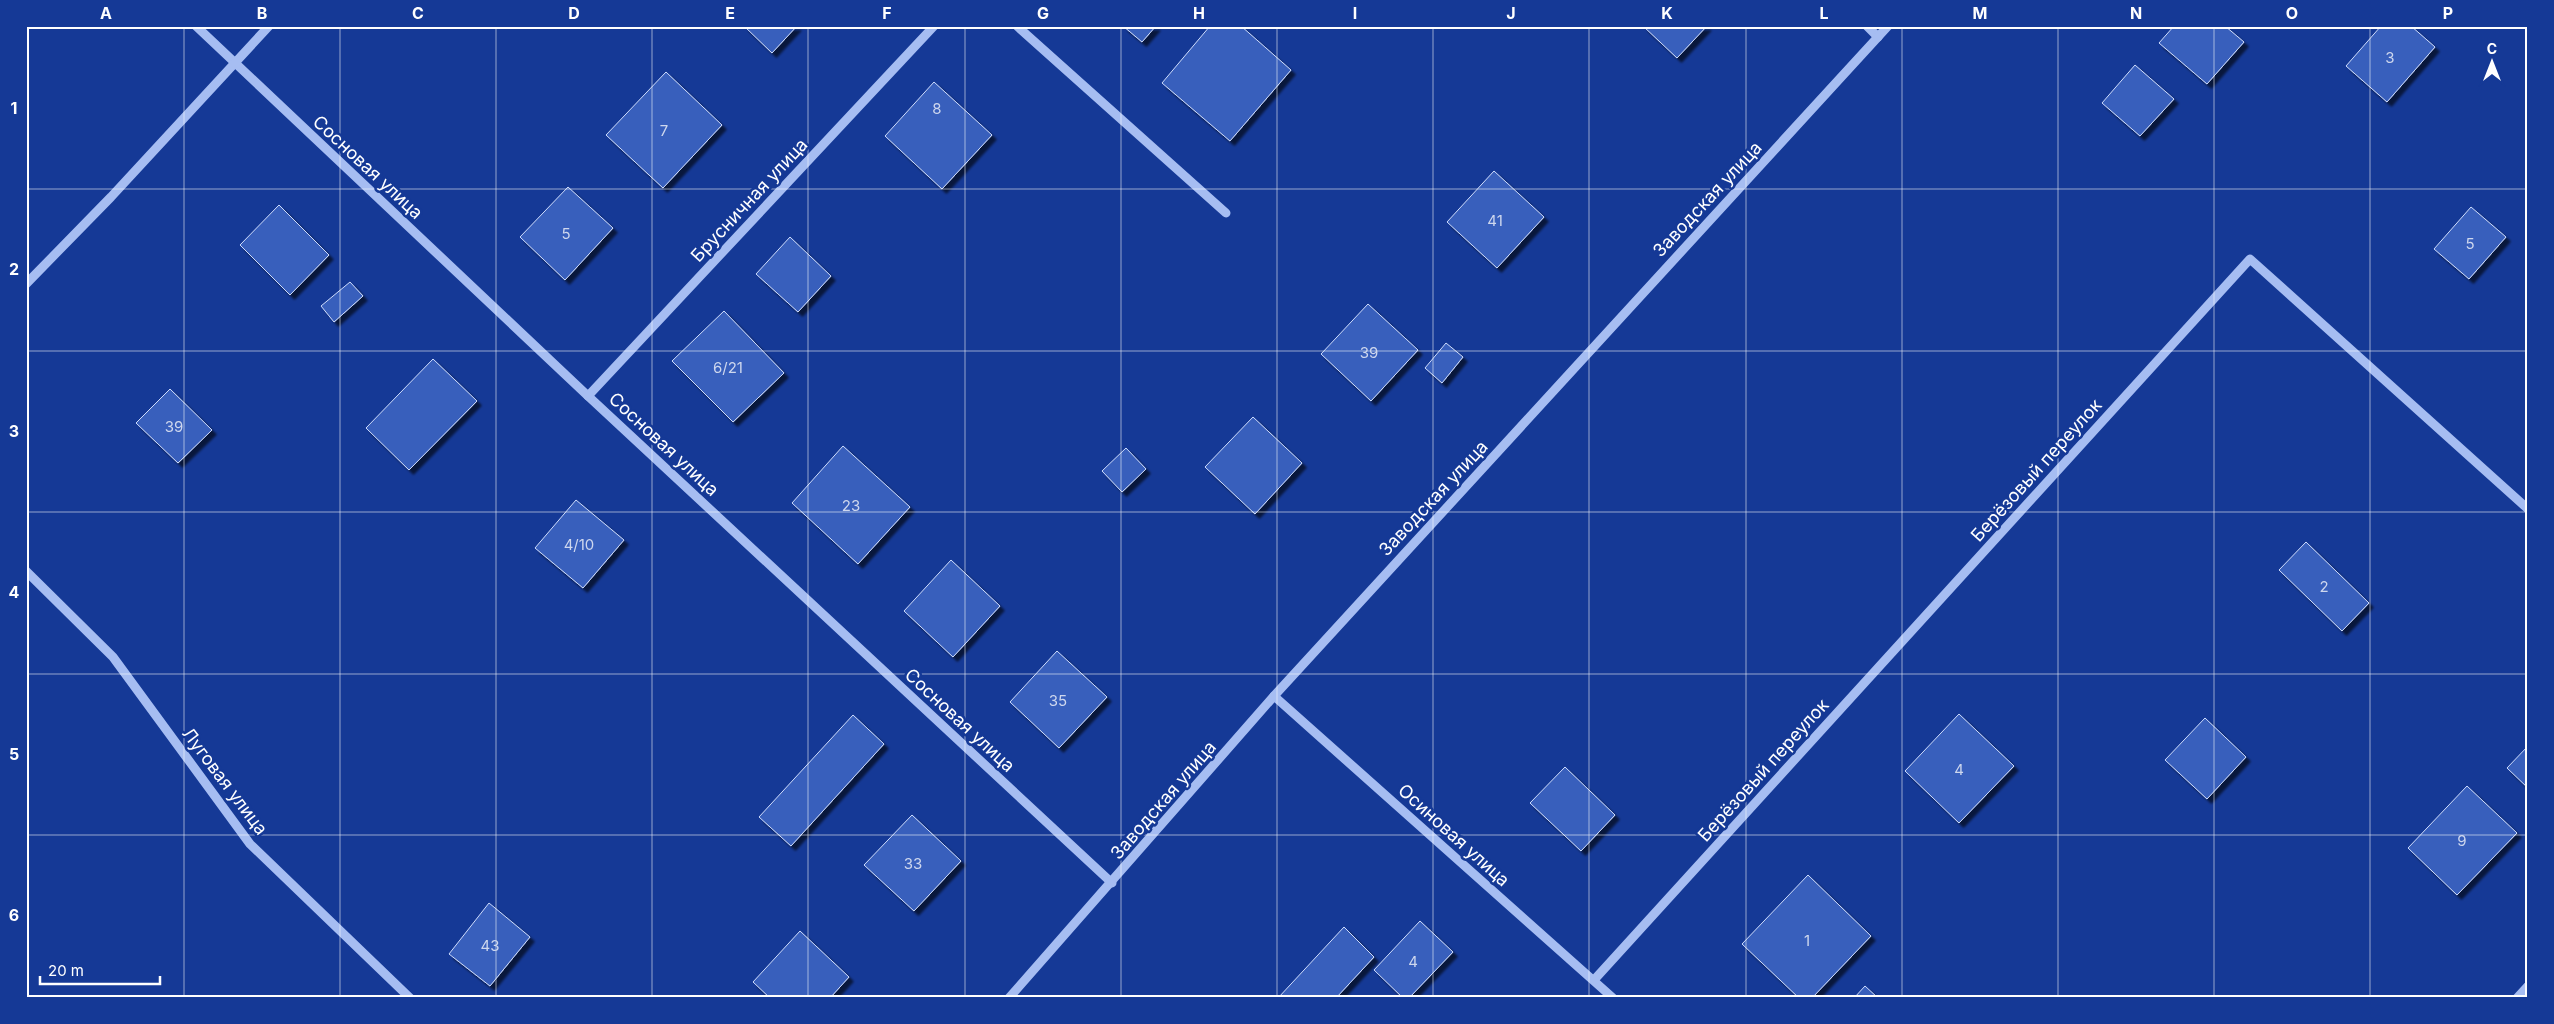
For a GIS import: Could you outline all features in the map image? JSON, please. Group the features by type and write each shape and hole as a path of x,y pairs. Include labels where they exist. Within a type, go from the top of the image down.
{"street":[{"name":"Сосновая улица","path":"196,26 234,64 588,396 1112,883"},
{"path":"26,284 111,197 269,26"},
{"name":"Брусничная улица","path":"588,396 934,26"},
{"path":"1017,26 1226,213"},
{"path":"1867,26 1878,37"},
{"name":"Заводская улица","path":"1010,998 1274,696 1888,26"},
{"name":"Берёзовый переулок","path":"1594,980 2250,259 2528,509"},
{"name":"Луговая улица","path":"26,571 112,657 250,844 410,998"},
{"name":"Осиновая улица","path":"1274,696 1613,998"},
{"path":"2517,998 2528,986"}],"building":[{"path":"744,26 797,26 772,53"},
{"path":"1123,26 1156,26 1142,42"},
{"path":"1210,26 1241,26 1291,70 1230,141 1162,83"},
{"path":"1643,26 1707,26 1677,58"},
{"path":"2174,26 2225,26 2244,42 2207,84 2159,43"},
{"path":"2381,26 2411,26 2435,47 2387,102 2346,66"},
{"path":"2135,65 2174,99 2140,136 2102,103"},
{"path":"666,72 722,125 663,188 606,135"},
{"path":"934,82 992,135 942,189 885,136"},
{"path":"1494,171 1544,217 1497,268 1447,222"},
{"path":"568,187 613,228 565,280 520,237"},
{"path":"279,205 329,255 290,295 240,245"},
{"path":"2471,207 2506,237 2469,279 2434,249"},
{"path":"790,237 831,276 798,312 756,274"},
{"path":"350,282 363,296 334,322 321,306"},
{"path":"1368,304 1418,350 1371,401 1321,354"},
{"path":"724,311 784,373 733,422 672,361"},
{"path":"1446,343 1463,357 1442,383 1425,368"},
{"path":"433,359 477,401 409,470 366,428"},
{"path":"170,389 212,430 178,463 136,423"},
{"path":"1253,417 1302,463 1255,514 1205,467"},
{"path":"843,446 910,507 858,564 792,503"},
{"path":"1126,448 1146,469 1122,492 1102,471"},
{"path":"576,500 624,540 583,588 535,548"},
{"path":"2306,542 2369,603 2342,631 2279,570"},
{"path":"951,560 1000,606 953,657 904,611"},
{"path":"1057,651 1107,697 1059,748 1010,702"},
{"path":"1959,714 2014,766 1959,823 1905,771"},
{"path":"853,715 884,744 791,846 759,817"},
{"path":"2205,718 2246,757 2207,799 2165,760"},
{"path":"2528,746 2528,788 2507,768"},
{"path":"1565,767 1615,815 1581,851 1530,803"},
{"path":"2467,786 2517,833 2457,895 2408,848"},
{"path":"912,815 961,861 914,911 864,865"},
{"path":"1808,875 1871,936 1812,998 1799,998 1742,944"},
{"path":"489,903 530,937 490,986 449,954"},
{"path":"1420,921 1453,952 1409,998 1403,998 1374,970"},
{"path":"1344,927 1374,957 1336,998 1278,998"},
{"path":"800,931 849,977 830,998 770,998 753,982"},
{"path":"1865,986 1878,998 1854,998"}]}
